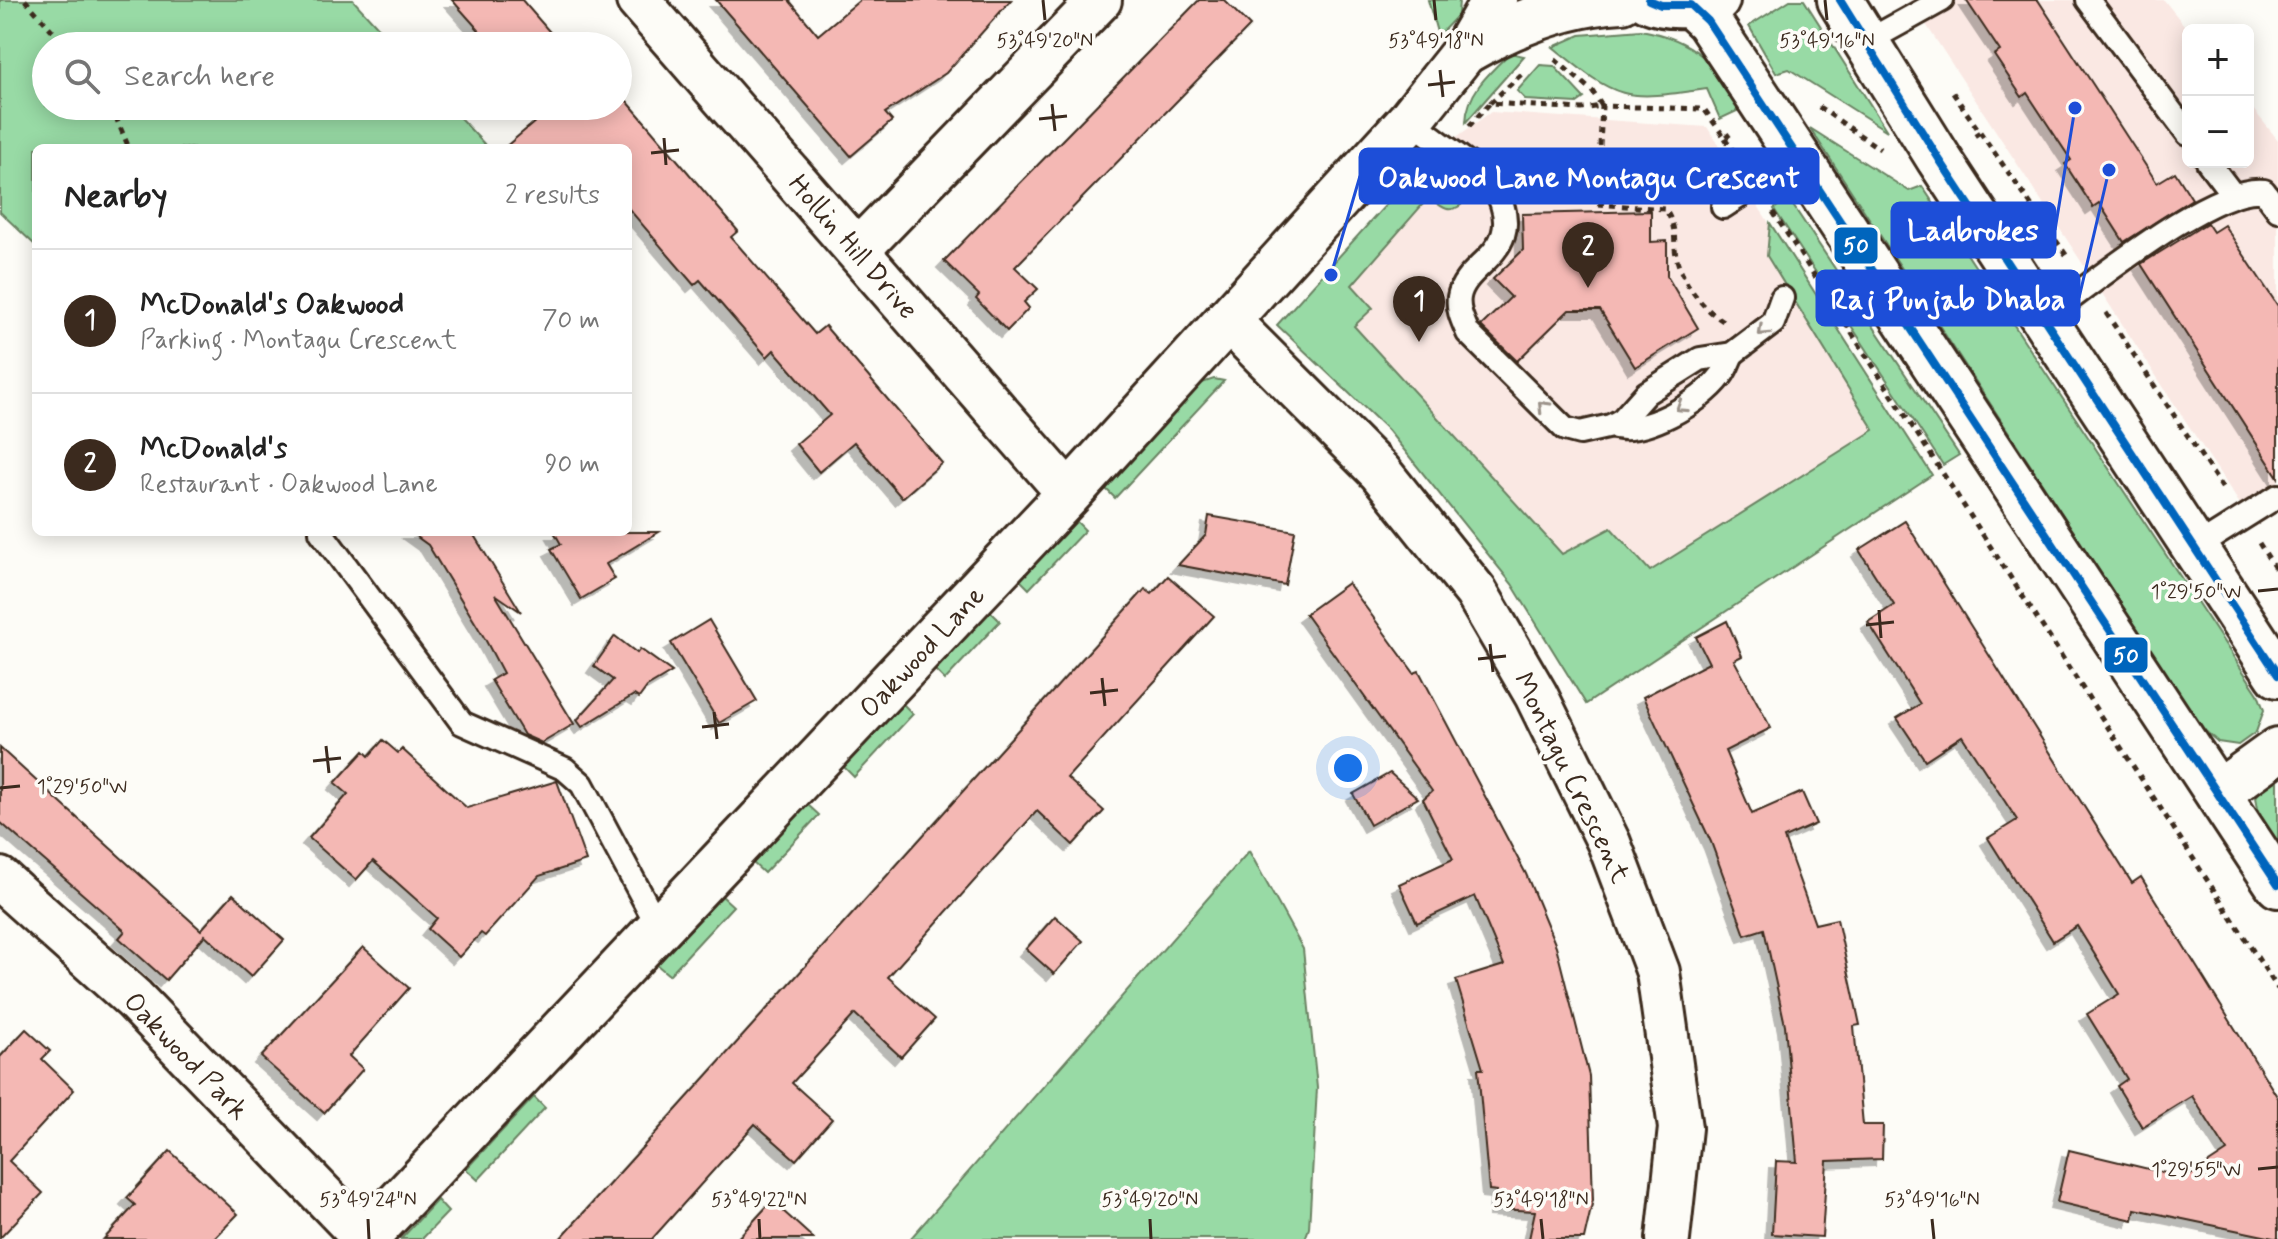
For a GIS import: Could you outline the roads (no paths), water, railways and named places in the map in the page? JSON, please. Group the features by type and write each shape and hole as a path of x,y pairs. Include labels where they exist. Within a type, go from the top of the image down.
{"main road":[{"name":"Oakwood Lane","path":"365,1239 1069,494 1410,120 1464,52 1494,0"},
{"name":"Oakwood Lane","path":"1464,52 1498,32 1556,11 1622,0"},
{"path":"1840,0 2278,675"},
{"path":"1686,2 1708,21 1800,157 2278,885"},
{"path":"2218,793 2278,750"}],"street":[{"name":"Hollin Hill Drive","path":"638,0 1069,494"},
{"path":"858,250 1100,0"},
{"name":"Montagu Crescent","path":"1227,319 1380,472 1476,592 1536,695 1609,843 1658,972 1680,1128 1668,1239"},
{"name":"Oakwood Park","path":"0,879 134,999 365,1239"}],"lane":[{"path":"1866,42 1942,0"},
{"path":"2088,0 2182,126"},
{"path":"1410,120 1492,182 1503,213 1502,237 1494,255 1464,284 1459,312 1468,333 1565,429 1580,433 1611,426 1622,420 1646,393 1700,359 1732,354"},
{"path":"1723,207 1800,157"},
{"path":"2213,168 2233,195"},
{"path":"2044,318 2203,207 2247,189 2264,191 2278,210"},
{"path":"1611,426 1626,431 1656,422 1720,378 1732,354 1773,323 1782,298"},
{"path":"2195,548 2278,496"},
{"path":"324,536 462,723 565,769 582,784 659,928"}],"place":[{"name":"Ladbrokes","path":"2075,108"},
{"name":"Raj Punjab Dhaba","path":"2109,170"},
{"name":"Oakwood Lane Montagu Crescent","path":"1331,275"},
{"name":"McDonald's","path":"1588,288"},
{"name":"McDonald's Oakwood","path":"1419,342"}]}
